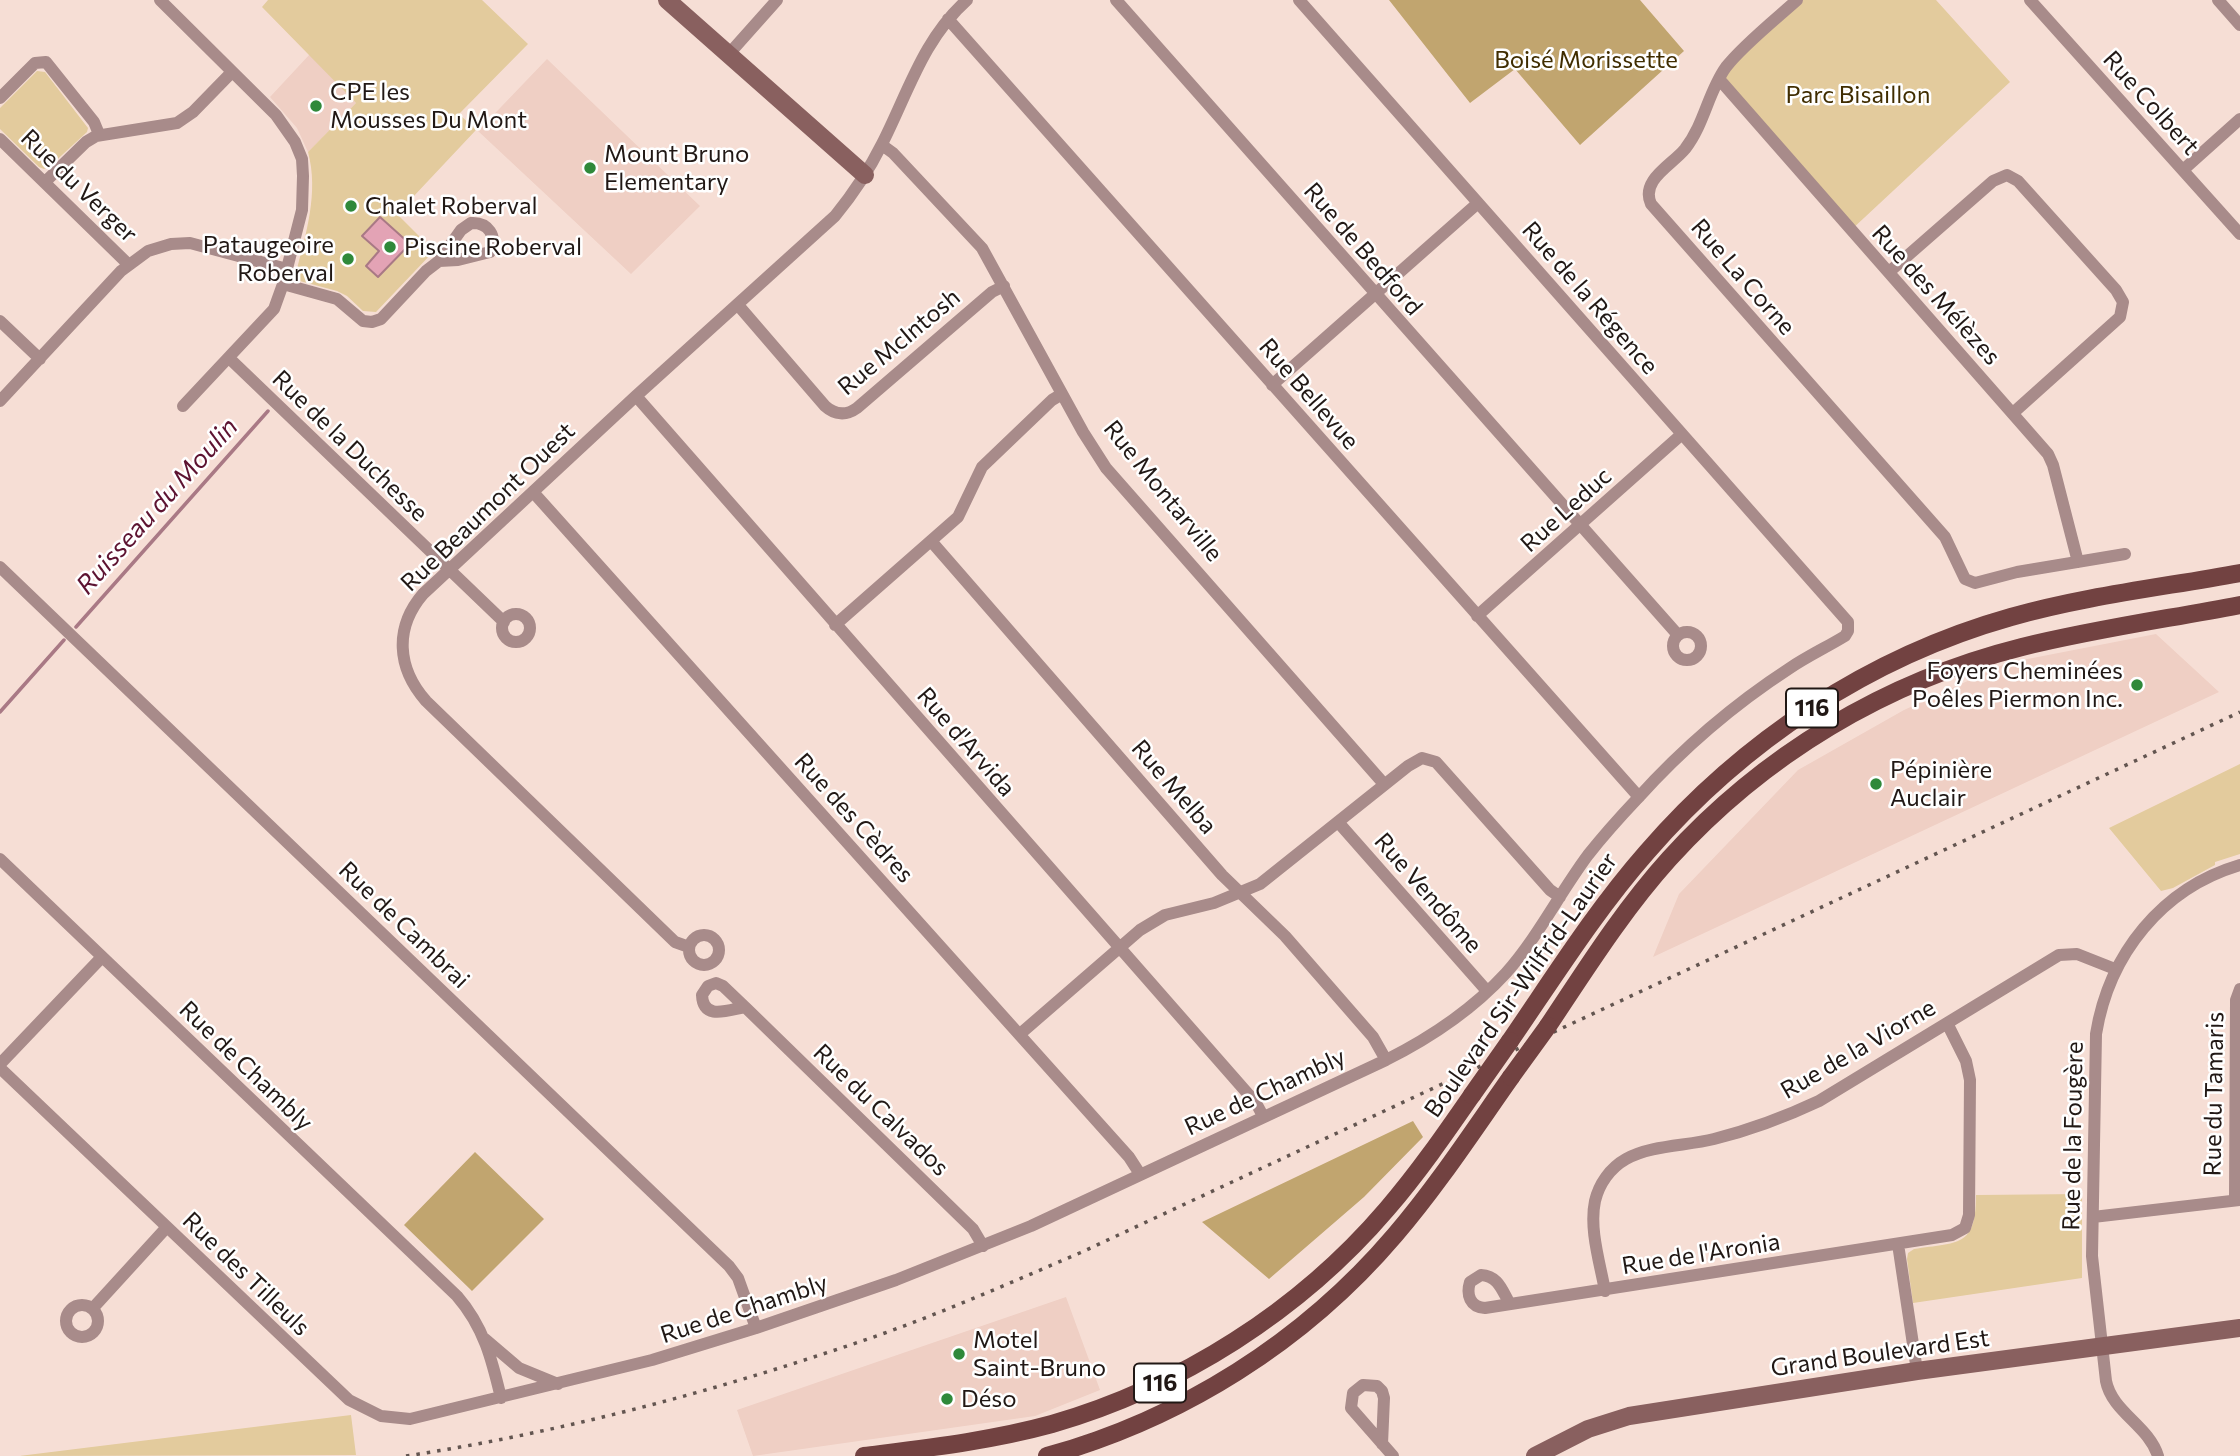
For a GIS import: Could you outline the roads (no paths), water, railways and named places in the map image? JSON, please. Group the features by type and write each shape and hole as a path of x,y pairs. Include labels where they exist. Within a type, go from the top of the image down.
{"main road":[{"name":"Boulevard Sir-Wilfrid-Laurier","path":"864,1456 971,1442 1058,1422 1144,1390 1212,1354 1284,1306 1347,1251 1399,1195 1598,915 1671,825 1709,787 1759,744 1837,691 1918,650 2013,616 2240,573"},
{"name":"Boulevard Sir-Wilfrid-Laurier","path":"1047,1456 1120,1432 1185,1402 1246,1366 1310,1320 1361,1273 1409,1218 1633,903 1680,847 1754,779 1831,725 1902,688 1960,665 2095,631 2240,605"}],"street":[{"path":"160,0 276,115 295,142 302,159 304,192 302,210 274,309 183,406"},
{"path":"667,0 865,174"},
{"path":"728,55 777,0"},
{"name":"Rue Beaumont Ouest","path":"689,947 675,942 426,701 407,673 402,654 402,634 420,598 449,570 829,222 865,174 882,145 920,61 948,19 967,0"},
{"name":"Rue de Bedford","path":"1116,0 1678,635"},
{"name":"Rue de la Régence","path":"1298,0 1846,617 1849,625"},
{"name":"Rue La Corne","path":"1797,0 1727,65 1697,134 1681,154 1651,182 1649,201 1945,537 1966,580 1977,582 2078,562"},
{"name":"Rue Colbert","path":"2031,0 2240,234"},
{"path":"2218,0 2240,24"},
{"name":"Rue Bellevue","path":"948,19 1639,797"},
{"path":"0,98 35,63 46,62 94,122 100,134"},
{"path":"44,182 86,142 100,134 177,122 189,115 232,72"},
{"name":"Rue des Mélèzes","path":"1719,79 2052,461 2078,562"},
{"path":"2183,170 2240,119"},
{"name":"Rue du Verger","path":"0,139 128,264"},
{"name":"Rue Montarville","path":"882,145 893,153 972,235 1004,286 1062,394 1106,468 1384,784"},
{"path":"1889,272 1993,181 2007,175 2018,181 2116,290 2123,299 2124,306 2120,317 2012,413"},
{"path":"1272,385 1478,203"},
{"path":"0,401 128,264 153,249 184,243 287,268"},
{"path":"283,284 337,299 363,321 372,322 381,319 426,271 439,261"},
{"name":"Rue McIntosh","path":"738,305 824,406 833,412 844,414 857,408 992,292 1004,286"},
{"path":"0,321 40,359"},
{"name":"Rue de la Duchesse","path":"229,358 503,622"},
{"path":"835,625 961,514 982,467 1052,400 1062,394"},
{"name":"Rue d'Arvida","path":"636,397 1256,1103 1263,1116"},
{"name":"Rue Leduc","path":"1477,616 1682,434"},
{"name":"Rue des Cèdres","path":"533,492 1020,1034 1129,1157 1140,1174"},
{"name":"Rue Melba","path":"931,541 1222,875 1285,936 1364,1027 1386,1060"},
{"path":"2078,562 2125,554"},
{"name":"Rue de Cambrai","path":"0,568 729,1266 738,1278 756,1328"},
{"name":"Rue de Chambly","path":"0,859 457,1296 470,1312 485,1339 501,1398 652,1360 756,1328 896,1280 984,1246 1386,1060 1429,1036 1487,991 1523,951 1588,855 1639,797 1689,747 1728,713 1796,664 1842,637 1848,631 1849,625"},
{"path":"1020,1034 1118,947 1147,925 1165,915 1214,903 1260,884 1416,760 1434,760 1560,898"},
{"name":"Rue Vendôme","path":"1338,822 1487,991"},
{"name":"Rue de la Fougère","path":"2158,1456 2151,1441 2107,1385 2094,1280 2092,1217 2095,1045 2101,1008 2115,969 2132,943 2168,903 2203,880 2240,865"},
{"name":"Rue de la Viorne","path":"1605,1291 1594,1225 1594,1206 1603,1182 1620,1163 1642,1152 1694,1144 1737,1133 1795,1112 1839,1090 2063,954 2077,954 2115,969"},
{"path":"0,1066 102,957"},
{"name":"Rue du Tamaris","path":"2092,1217 2237,1200 2236,1000 2240,989"},
{"name":"Rue du Calvados","path":"745,1007 973,1229 984,1246"},
{"name":"Rue de l'Aronia","path":"1510,1304 1956,1234 1965,1228 1969,1219 1970,1076 1962,1052 1947,1023"},
{"name":"Rue des Tilleuls","path":"0,1066 344,1395 367,1412 395,1419 417,1418 501,1398"},
{"path":"93,1308 167,1227"},
{"path":"1898,1244 1917,1371"},
{"name":"Grand Boulevard Est","path":"1538,1455 1588,1429 1629,1416 1917,1371 2240,1328"},
{"name":"Rue de Chambly","path":"485,1339 519,1368 558,1384"},
{"path":"1382,1444 1393,1456"}],"waterway":[{"name":"Ruisseau du Moulin","path":"76,627 268,411"},
{"name":"Ruisseau du Moulin","path":"0,712 64,640"}],"railway":[{"path":"406,1456 519,1436 686,1396 850,1345 967,1301 1082,1252 2240,712"}],"place":[{"name":"CPE les Mousses Du Mont","path":"316,106"},
{"name":"Mount Bruno Elementary","path":"590,168"},
{"name":"Chalet Roberval","path":"351,206"},
{"name":"Piscine Roberval","path":"390,247"},
{"name":"Pataugeoire Roberval","path":"348,259"},
{"name":"Foyers Cheminées Poêles Piermon Inc.","path":"2137,685"},
{"name":"Pépinière Auclair","path":"1876,784"},
{"name":"Motel Saint-Bruno","path":"959,1354"},
{"name":"Déso","path":"947,1399"}],"park label":[{"name":"Boisé Morissette","path":"1586,60"},
{"name":"Parc Bisaillon","path":"1858,95"}]}
